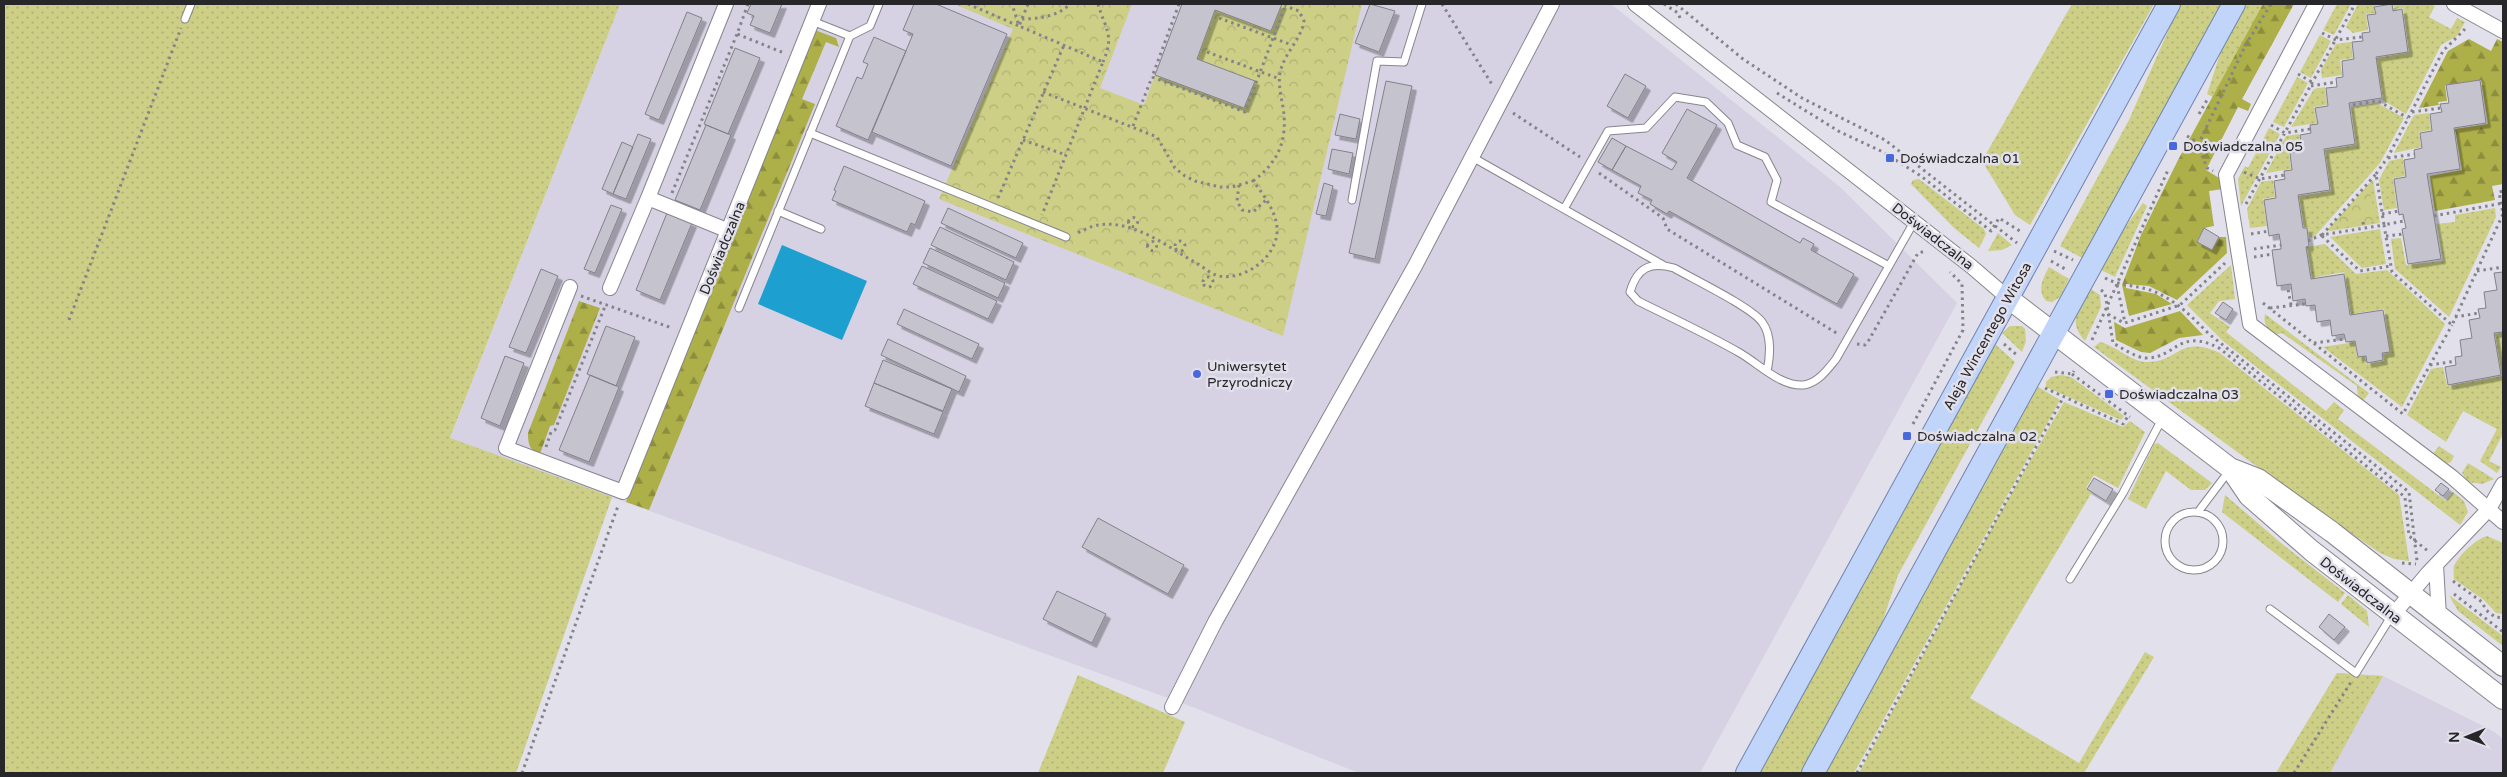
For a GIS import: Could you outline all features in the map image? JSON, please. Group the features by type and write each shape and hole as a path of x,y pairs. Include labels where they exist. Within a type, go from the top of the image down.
{"main road":[{"name":"Aleja Wincentego Witosa","path":"1747,773 2169,4"},
{"path":"1813,773 2234,4"}],"street":[{"path":"610,288 726,4"},
{"name":"Doświadczalna","path":"623,492 819,4"},
{"path":"1172,707 1215,622 1415,266 1552,4"},
{"name":"Doświadczalna","path":"1635,4 1914,222 2053,334 2164,416 2230,468 2258,479 2332,532 2503,666"},
{"path":"2316,4 2226,175 2243,250 2250,324 2452,477 2503,522"},
{"path":"2454,4 2503,31"},
{"path":"648,198 729,231"},
{"path":"575,291 506,448 623,492"},
{"name":"Doświadczalna","path":"2230,468 2249,496 2393,615 2503,699"},
{"path":"2393,615 2409,594 2489,509 2503,484"},
{"path":"2438,563 2439,617"}],"lane":[{"path":"185,19 191,4"},
{"path":"739,308 850,36 870,26 879,4"},
{"path":"1352,200 1377,61 1404,62 1422,4"},
{"path":"812,22 850,36"},
{"path":"1564,209 1608,131 1646,128 1675,97 1706,102 1728,123 1737,144 1765,156 1777,180 1771,202 1889,266"},
{"path":"810,133 1066,237"},
{"path":"1472,157 1663,265 1674,268 1751,312 1763,323 1770,356 1767,371"},
{"path":"778,211 821,229"},
{"path":"1663,265 1650,266 1634,278 1630,292 1638,301 1740,353 1767,371 1791,383 1812,384 1827,371 1848,340 1914,222"},
{"path":"2070,579 2123,493 2164,416"},
{"path":"2198,512 2210,517 2217,523 2224,543 2216,560 2206,568 2198,570 2185,569 2176,564 2168,554 2166,534 2174,519 2184,514 2198,512 2230,468"},
{"path":"2270,609 2356,672 2393,615"}],"path":[{"path":"667,206 748,4"},
{"path":"968,4 1103,62"},
{"path":"1012,4 1019,26"},
{"path":"1019,26 1028,4"},
{"path":"1022,19 1046,16 1066,8 1070,4"},
{"path":"1038,226 1108,50 1110,33 1098,4"},
{"path":"1133,126 1179,4"},
{"path":"1442,4 1509,110 1663,218 1667,230 1848,340 1861,346 1865,345 1918,253 1928,250"},
{"path":"1664,4 1678,13 1683,24"},
{"path":"1676,4 1744,59 1802,98 1885,140 2013,241 2084,279 2105,293 2113,343 2143,358 2158,356 2183,342 2192,340 2205,340 2219,348 2405,497 2409,536 2438,563 2449,567 2450,576 2454,583 2482,602 2486,610 2495,617 2503,618"},
{"path":"2187,136 2198,143 2246,44 2271,4"},
{"path":"2244,207 2355,4"},
{"path":"1043,92 1157,137 1168,158 1185,176 1208,186 1239,185 1253,181 1275,160 1283,141 1285,131 1280,79 1284,59 1301,32 1304,21 1299,11 1285,5 1245,112 1152,77"},
{"path":"2322,235 2376,174 2387,158 2443,51 2463,32 2474,15"},
{"path":"1219,18 1292,45"},
{"path":"69,320 185,19"},
{"path":"2322,32 2336,40 2362,37"},
{"path":"737,34 788,54"},
{"path":"994,207 1064,44"},
{"path":"1207,52 1280,79"},
{"path":"2298,74 2312,84 2336,82"},
{"path":"1775,91 1840,132 1881,151 1921,176 1991,231"},
{"path":"2195,122 2207,100"},
{"path":"2352,105 2378,102 2408,118"},
{"path":"2411,112 2441,108"},
{"path":"2271,125 2285,133 2310,129"},
{"path":"2182,144 2191,129"},
{"path":"1023,140 1066,156"},
{"path":"2387,158 2414,154"},
{"path":"2093,338 2172,161"},
{"path":"2376,174 2392,272 2452,325"},
{"path":"2260,179 2285,175"},
{"path":"1066,237 1096,225 1110,224 1131,228 1178,252 1211,273 1219,276 1241,273 1254,269 1266,258 1277,230 1274,216 1253,181"},
{"path":"1239,185 1237,201 1242,210 1253,212 1266,200"},
{"path":"2258,299 2404,414 2452,325 2503,214 2499,192 2503,191"},
{"path":"2434,216 2502,203"},
{"path":"2382,214 2399,211"},
{"path":"2308,241 2322,235 2404,221"},
{"path":"2363,222 2364,228"},
{"path":"2104,312 2125,323 2180,305 2243,250 2248,234 2269,231"},
{"path":"2386,236 2403,234"},
{"path":"2322,235 2360,271 2391,266"},
{"path":"2243,250 2281,245"},
{"path":"2243,250 2251,257 2252,266"},
{"path":"2251,257 2273,254"},
{"path":"2477,271 2503,267"},
{"path":"1912,426 1963,330 1962,284 1948,270"},
{"path":"1210,277 1211,273"},
{"path":"2116,284 2148,289 2180,305 2210,334 2409,492 2417,564"},
{"path":"2116,284 2125,323"},
{"path":"541,461 606,305 610,288"},
{"path":"2291,288 2288,289 2291,305"},
{"path":"575,291 606,305 680,331"},
{"path":"2270,308 2305,304"},
{"path":"2455,317 2479,313"},
{"path":"1998,338 2019,357"},
{"path":"2314,343 2345,339"},
{"path":"2430,365 2456,361"},
{"path":"2045,388 2063,398 2123,424 2128,416"},
{"path":"1857,773 2063,398"},
{"path":"522,773 623,492"},
{"path":"2294,773 2356,672"}],"shaded area":[{"name":"Uniwersytet Przyrodniczy","path":"620,4 1611,4 1840,187 1957,303 1700,773 1359,773 1182,703 450,439"},
{"path":"2337,673 2383,676 2493,731 2503,739 2503,773 2276,773"}],"green space":[{"path":"4,4 620,4 450,438 612,497 516,773 4,773"},
{"path":"954,4 1132,4 1100,88 1144,105 1155,75 1244,108 1254,81 1197,59 1215,10 1271,31 1280,4 1362,4 1283,336 939,199 1013,29"},
{"path":"2072,4 2154,4 2030,225 2015,215 1982,161"},
{"path":"2180,4 2223,4 2082,258 2060,246 2129,120"},
{"path":"2247,4 2294,4 2226,73 2213,97 2207,94 2223,45"},
{"path":"2263,4 2294,4 2242,99 2251,104 2248,111 2238,107 2206,170 2221,179 2223,189 2209,191 2214,226 2204,228 2197,241 2212,250 2219,237 2226,237 2227,253 2177,300 2149,286 2126,284 2126,288 2156,294 2172,304 2129,316 2122,285 2141,235 2178,160"},
{"path":"2337,4 2351,4 2334,35 2323,30"},
{"path":"2358,4 2387,4 2374,6 2375,13 2366,14 2368,30 2353,33 2346,27"},
{"path":"2393,4 2430,4 2435,6 2429,17 2451,29 2457,18 2465,22 2457,36 2441,45 2406,114 2381,99 2383,98 2376,58 2409,52 2403,8 2394,9"},
{"path":"815,30 836,38 839,47 826,42 802,99 815,104 649,510 626,502"},
{"path":"2320,35 2331,41 2311,78 2300,72"},
{"path":"2469,39 2491,51 2497,39 2503,42 2503,184 2492,186 2495,200 2435,211 2430,176 2462,170 2455,129 2488,124 2481,80 2445,85 2447,101 2438,102 2439,105 2419,108 2448,51"},
{"path":"2351,42 2353,58 2340,60 2342,75 2322,78 2321,70 2336,44"},
{"path":"2297,77 2308,83 2284,127 2273,122"},
{"path":"2325,87 2327,105 2314,107 2317,123 2291,127 2314,89"},
{"path":"2377,103 2404,118 2380,163 2315,236 2309,238 2308,227 2304,227 2299,196 2331,191 2325,150 2356,145 2351,107"},
{"path":"2429,113 2431,130 2419,132 2421,147 2394,153 2414,115"},
{"path":"2269,128 2280,134 2241,206 2238,179 2245,166 2248,168"},
{"path":"2299,134 2301,150 2289,152 2291,169 2266,173 2286,136"},
{"path":"2403,158 2405,176 2393,178 2397,208 2384,210 2379,180 2389,161"},
{"path":"1919,179 1984,229 1986,234 1979,248 1954,228 1911,184 1913,180"},
{"path":"2273,180 2275,197 2263,199 2267,226 2250,228 2247,209 2261,182"},
{"path":"2373,180 2380,223 2330,231 2328,229"},
{"path":"2369,183 2375,220 2337,226 2337,221"},
{"path":"2143,203 2147,206 2115,277 2099,269 2119,235"},
{"path":"2495,208 2496,217 2449,317 2395,269 2391,239 2401,238 2406,265 2443,261 2437,224 2455,222 2455,215"},
{"path":"2380,229 2386,264 2362,268 2330,237"},
{"path":"1998,233 2012,245 2002,250 1988,251"},
{"path":"2325,244 2356,274 2387,270 2445,324 2402,407 2323,347 2355,342 2357,357 2365,357 2366,364 2384,361 2383,354 2390,352 2384,309 2351,314 2344,272 2312,278 2307,247"},
{"path":"2231,265 2235,299 2219,301 2210,313 2230,327 2226,332 2326,411 2334,402 2344,410 2338,419 2446,501 2453,492 2464,501 2468,512 2460,525 2223,341 2187,305"},
{"path":"2049,267 2069,279 2060,297 2052,302 2046,301 2041,288"},
{"path":"2089,288 2100,295 2101,307 2085,341 2077,327 2076,315"},
{"path":"579,301 600,308 554,425 550,426 540,454 533,451 530,446 528,433"},
{"path":"2180,311 2203,335 2179,338 2150,353 2141,352 2116,340 2114,322 2125,328"},
{"path":"2265,314 2369,393 2362,402 2358,398 2357,386 2282,333 2274,335 2266,326"},
{"path":"2010,326 2022,326 2025,329 2026,341 2022,352 2002,333"},
{"path":"2503,332 2503,434 2489,461 2501,467 2497,473 2480,461 2497,429 2463,411 2446,442 2407,415 2431,369 2443,367 2447,386 2502,376 2495,334"},
{"path":"2100,342 2134,359 2146,362 2157,361 2187,348 2195,347 2206,348 2220,353 2399,495 2409,561 2394,559 2380,553 2296,495 2094,347"},
{"path":"1995,344 2015,362 1898,575 1878,635 1802,773 1759,773"},
{"path":"2061,375 2071,377 2124,416 2121,420 2046,387 2046,382 2051,377"},
{"path":"2038,387 2060,400 1854,773 1823,773 1968,508"},
{"path":"2064,402 2123,427 2130,421 2145,432 2118,488 2094,475 2086,488 2092,492 1970,698 2079,763 2145,652 2154,657 2084,773 1859,773 1994,524"},
{"path":"2158,443 2212,483 2205,490 2191,490 2166,471 2146,509 2128,499 2154,444"},
{"path":"2439,446 2454,456 2451,462 2446,464 2432,455"},
{"path":"2468,463 2494,479 2482,484 2468,482 2462,473"},
{"path":"2225,495 2281,543 2345,593 2338,602 2222,512"},
{"path":"2487,536 2503,543 2503,614 2496,613 2484,600 2454,579 2454,566 2460,557 2473,544"},
{"path":"2348,595 2367,611 2369,627 2341,604"},
{"path":"2449,595 2503,636 2503,646 2458,611"},
{"path":"2337,673 2383,676 2330,773 2276,773"},
{"path":"1078,675 1185,722 1163,773 1038,773"}],"water":[{"path":"782,245 867,281 842,340 758,304"}],"building":[{"path":"751,4 782,4 770,33 750,25 754,16 747,13"},
{"path":"914,4 936,4 1007,34 951,166 872,132 913,34 903,30"},
{"path":"1182,4 1282,4 1271,31 1215,10 1197,59 1255,81 1244,108 1155,75"},
{"path":"1370,4 1395,11 1379,52 1355,43"},
{"path":"2392,4 2393,11 2402,9 2408,52 2376,57 2382,98 2349,103 2355,144 2324,149 2330,190 2298,195 2303,228 2307,228 2309,246 2306,247 2311,279 2344,274 2350,315 2383,310 2390,352 2382,353 2383,360 2367,363 2366,356 2358,357 2355,341 2346,342 2344,334 2332,336 2330,320 2317,322 2315,305 2306,306 2305,299 2293,301 2291,284 2277,286 2272,250 2281,249 2281,245 2279,234 2269,236 2264,200 2276,198 2274,181 2285,179 2284,171 2292,170 2290,153 2302,151 2300,135 2311,133 2310,125 2318,124 2315,108 2328,106 2326,88 2337,87 2336,78 2343,77 2342,61 2354,59 2352,42 2363,41 2362,33 2370,32 2367,15 2376,14 2374,7"},
{"path":"687,12 702,18 659,120 645,114"},
{"path":"874,37 906,51 868,140 836,126 857,77 862,79 868,64 863,62"},
{"path":"735,48 760,58 728,134 704,124"},
{"path":"1625,74 1646,86 1628,118 1607,106"},
{"path":"2480,80 2486,123 2454,128 2460,169 2427,174 2441,259 2408,264 2402,229 2406,228 2403,214 2399,215 2394,179 2406,177 2404,160 2415,158 2414,150 2422,148 2420,133 2432,131 2430,114 2442,112 2440,104 2449,103 2446,85"},
{"path":"1386,81 1412,86 1375,259 1349,253"},
{"path":"1687,109 1717,125 1687,178 1800,243 1803,238 1814,244 1811,250 1854,274 1837,304 1669,211 1667,214 1650,204 1652,200 1638,193 1641,186 1612,170 1626,146 1672,170 1677,162 1662,153"},
{"path":"1340,114 1360,119 1356,139 1335,135"},
{"path":"706,125 731,135 700,210 675,200"},
{"path":"638,134 651,139 626,199 613,194"},
{"path":"1612,138 1626,146 1612,170 1598,162"},
{"path":"622,142 633,147 613,194 602,189"},
{"path":"1332,149 1353,153 1349,174 1328,169"},
{"path":"844,166 925,201 915,225 911,223 907,232 832,200"},
{"path":"1324,183 1333,186 1326,216 1316,214"},
{"path":"611,205 622,209 595,273 584,269"},
{"path":"948,208 1023,243 1016,258 941,223"},
{"path":"667,213 692,223 660,300 636,290"},
{"path":"940,227 1014,262 1006,280 931,245"},
{"path":"2204,228 2219,237 2212,250 2197,242"},
{"path":"930,248 1005,283 998,298 923,263"},
{"path":"922,266 997,301 988,319 913,284"},
{"path":"541,269 558,276 526,353 509,347"},
{"path":"2503,272 2503,332 2494,333 2501,375 2448,385 2445,367 2456,365 2455,357 2462,356 2460,340 2472,338 2469,320 2480,318 2478,309 2486,308 2484,292 2497,290 2494,273"},
{"path":"2223,302 2233,309 2226,320 2215,313"},
{"path":"904,309 979,344 972,359 897,324"},
{"path":"606,326 635,337 616,386 587,374"},
{"path":"888,339 966,376 959,392 881,355"},
{"path":"505,356 524,363 500,426 481,418"},
{"path":"883,360 952,389 943,411 874,383"},
{"path":"590,375 619,387 589,462 559,450"},
{"path":"874,383 943,412 934,434 865,406"},
{"path":"2094,478 2113,489 2106,501 2087,489"},
{"path":"2441,483 2449,489 2443,496 2435,490"},
{"path":"1098,518 1184,565 1168,594 1082,547"},
{"path":"1057,591 1106,614 1092,643 1043,619"},
{"path":"2329,614 2345,627 2334,640 2319,627"}],"place":[{"name":"Doświadczalna 05","path":"2173,146"},
{"name":"Doświadczalna 01","path":"1890,158"},
{"name":"Uniwersytet Przyrodniczy","path":"1197,374"},
{"name":"Doświadczalna 03","path":"2109,394"},
{"name":"Doświadczalna 02","path":"1907,436"}]}
